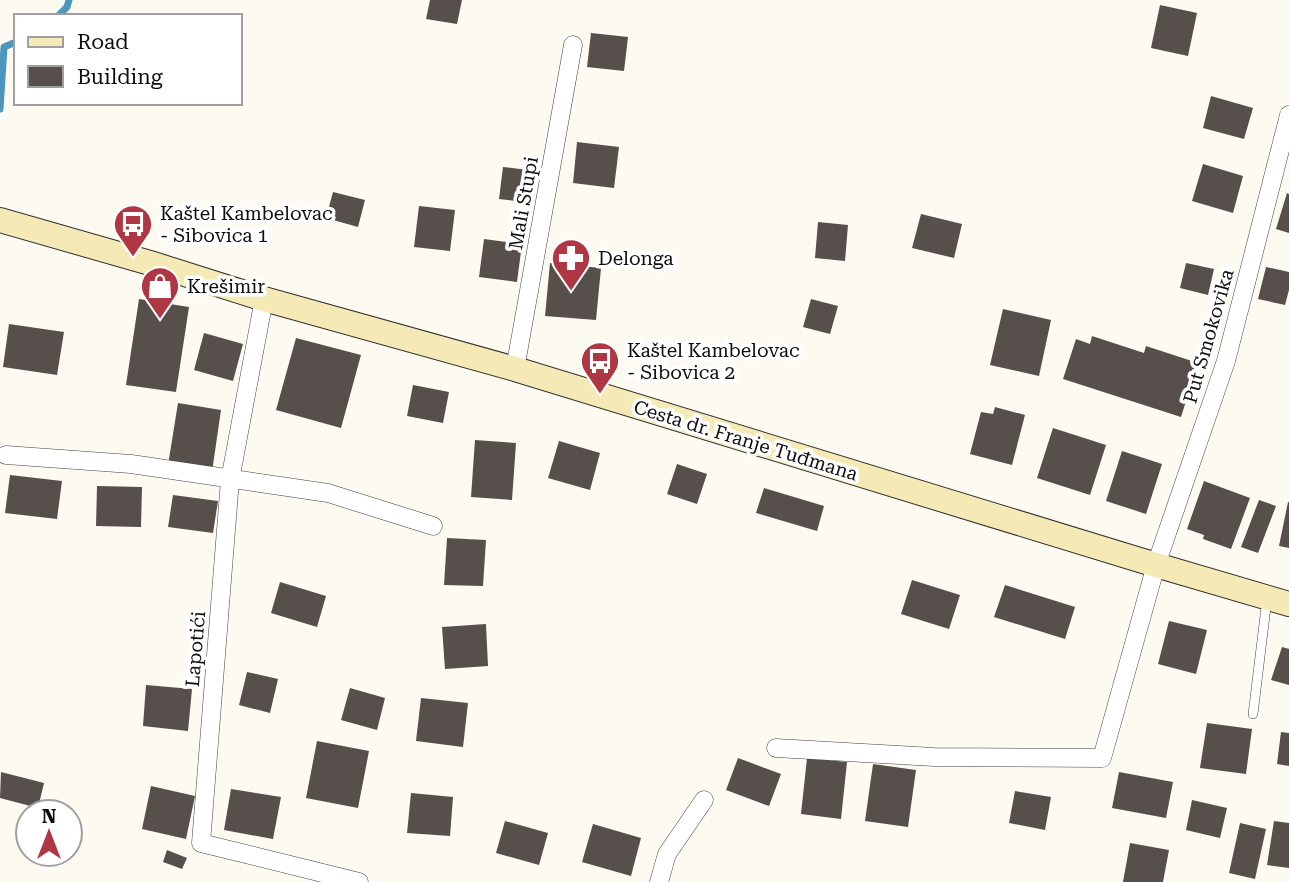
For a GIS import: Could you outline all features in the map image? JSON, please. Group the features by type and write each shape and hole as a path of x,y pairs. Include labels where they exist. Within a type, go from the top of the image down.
{"main road":[{"name":"Cesta dr. Franje Tuđmana","path":"0,220 264,299 515,369 1278,601"}],"street":[{"name":"Mali Stupi","path":"515,369 573,46"},
{"name":"Put Smokovika","path":"776,748 934,757 1102,758 1156,565 1226,361 1289,115"},
{"name":"Lapotići","path":"264,299 230,480 201,843 359,882"},
{"path":"6,455 131,464 328,493 433,526"},
{"path":"659,882 667,854 704,800"}],"lane":[{"path":"1253,714 1278,601"}],"building":[{"path":"430,0 462,0 457,24 426,19"},
{"path":"1160,5 1197,13 1188,56 1151,48"},
{"path":"591,33 628,37 624,71 587,67"},
{"path":"1211,96 1253,108 1244,139 1203,128"},
{"path":"577,142 619,147 614,188 573,183"},
{"path":"1203,164 1243,176 1233,213 1192,201"},
{"path":"503,167 536,171 532,203 499,199"},
{"path":"333,192 365,200 358,227 326,218"},
{"path":"1287,193 1289,194 1289,233 1276,229"},
{"path":"419,206 455,210 450,251 414,247"},
{"path":"921,214 962,224 954,258 912,248"},
{"path":"818,222 848,225 845,261 815,258"},
{"path":"484,239 522,244 517,282 479,277"},
{"path":"550,263 601,268 596,320 545,316"},
{"path":"1186,263 1214,269 1208,295 1180,288"},
{"path":"1266,267 1289,272 1289,290 1285,305 1258,299"},
{"path":"139,299 189,307 176,392 126,385"},
{"path":"811,299 838,306 830,334 803,327"},
{"path":"1003,309 1051,320 1039,376 990,365"},
{"path":"9,324 64,332 57,375 3,367"},
{"path":"204,333 243,344 233,381 194,370"},
{"path":"1092,336 1144,353 1146,346 1198,363 1181,417 1063,379 1076,339 1090,344"},
{"path":"296,338 361,355 341,428 276,410"},
{"path":"413,385 449,392 443,423 407,416"},
{"path":"178,403 221,410 212,472 168,465"},
{"path":"995,407 1025,415 1012,465 970,454 981,412 993,414"},
{"path":"1053,428 1106,445 1090,495 1037,478"},
{"path":"475,440 516,443 512,500 471,497"},
{"path":"559,441 600,453 590,490 548,478"},
{"path":"1122,451 1162,464 1146,514 1106,501"},
{"path":"677,464 707,474 697,504 667,494"},
{"path":"10,475 62,481 57,519 5,513"},
{"path":"1204,481 1250,498 1231,549 1203,539 1204,535 1187,529"},
{"path":"97,486 142,487 141,527 96,526"},
{"path":"764,488 824,506 817,531 756,513"},
{"path":"173,495 218,501 213,533 168,527"},
{"path":"1259,500 1276,506 1258,553 1241,547"},
{"path":"1289,502 1289,548 1279,546"},
{"path":"447,538 486,540 483,586 444,585"},
{"path":"912,580 960,595 949,629 901,614"},
{"path":"280,582 326,596 317,627 271,613"},
{"path":"1005,585 1075,607 1065,639 994,617"},
{"path":"1169,621 1207,630 1196,674 1158,664"},
{"path":"486,624 488,666 445,669 442,627"},
{"path":"1282,647 1289,649 1289,685 1271,680"},
{"path":"247,672 278,679 270,713 239,705"},
{"path":"146,685 192,689 188,731 143,726"},
{"path":"350,688 385,698 377,730 341,720"},
{"path":"421,698 468,703 463,747 416,741"},
{"path":"1207,723 1252,729 1246,774 1200,768"},
{"path":"1281,732 1289,733 1289,766 1277,764"},
{"path":"317,741 369,751 358,808 306,798"},
{"path":"738,758 781,774 769,806 726,790"},
{"path":"807,758 847,762 841,819 801,814"},
{"path":"873,764 916,770 908,827 865,821"},
{"path":"1,772 44,783 40,798 14,798 14,802 0,798"},
{"path":"1119,772 1173,782 1166,818 1112,808"},
{"path":"151,786 195,796 186,839 142,829"},
{"path":"231,789 281,797 273,839 224,830"},
{"path":"1015,791 1051,797 1045,830 1009,823"},
{"path":"411,793 453,797 450,836 407,833"},
{"path":"1192,800 1227,808 1220,838 1186,830"},
{"path":"505,821 548,833 539,865 496,853"},
{"path":"1274,821 1289,823 1289,868 1267,865"},
{"path":"1240,823 1266,829 1255,879 1229,873"},
{"path":"593,824 641,838 631,876 582,862"},
{"path":"1130,843 1169,850 1163,882 1123,882"},
{"path":"167,850 187,858 182,869 163,862"}],"waterway":[{"path":"60,14 67,7 69,0"},
{"path":"0,109 4,47 14,43"}],"place":[{"name":"Kaštel Kambelovac - Sibovica 1","path":"133,258"},
{"name":"Delonga","path":"571,292"},
{"name":"Krešimir","path":"160,320"},
{"name":"Kaštel Kambelovac - Sibovica 2","path":"600,395"}]}
